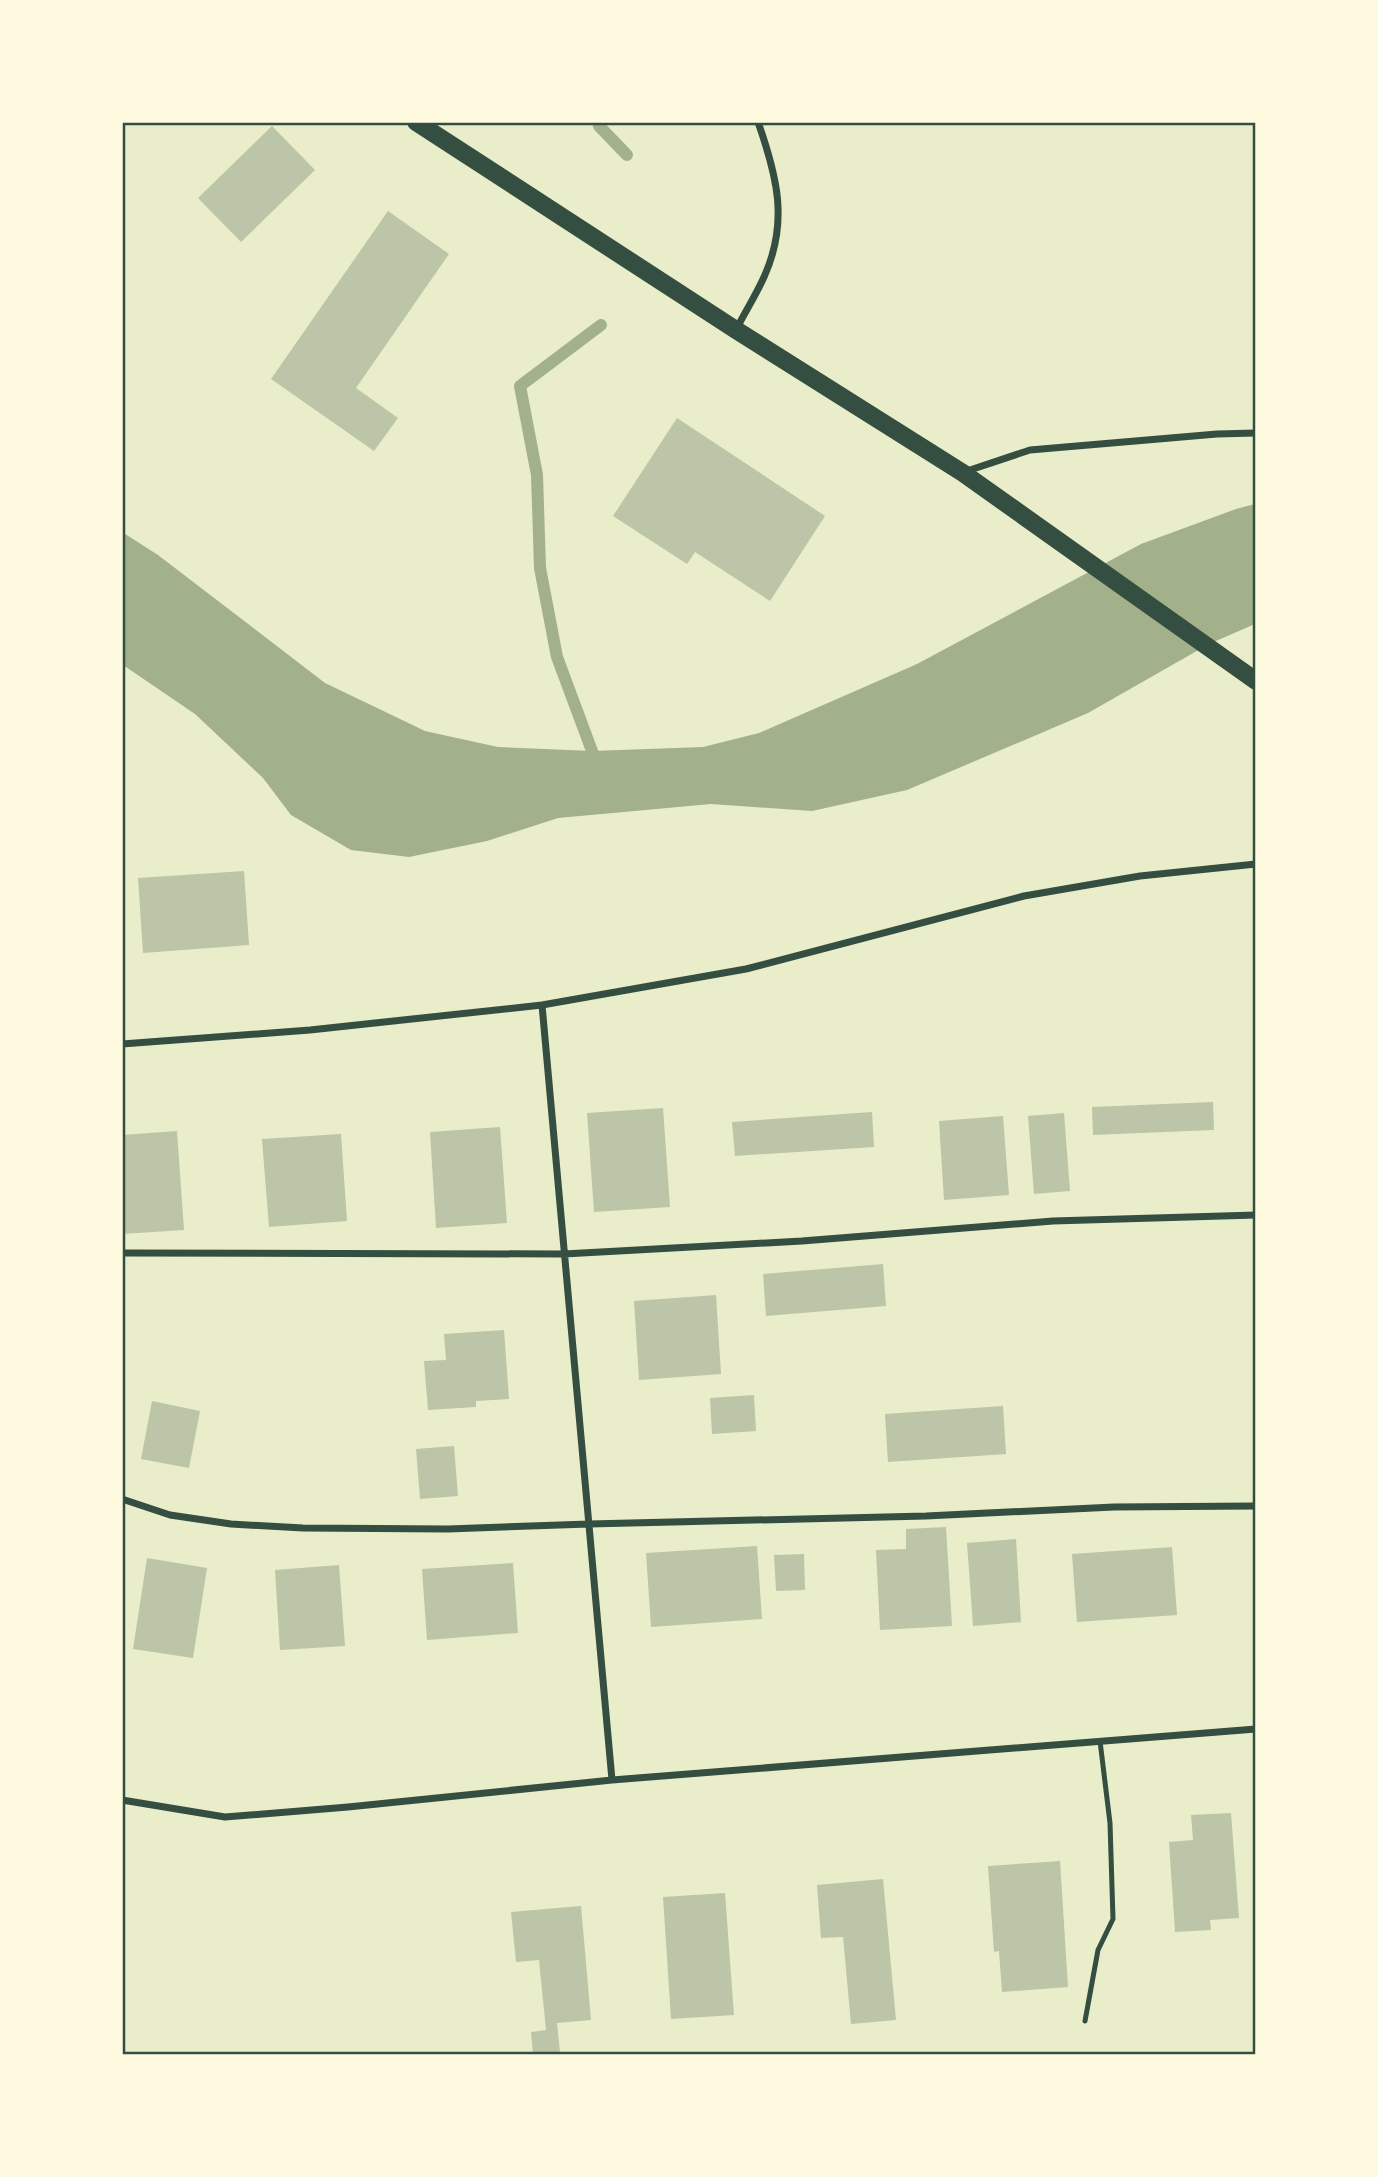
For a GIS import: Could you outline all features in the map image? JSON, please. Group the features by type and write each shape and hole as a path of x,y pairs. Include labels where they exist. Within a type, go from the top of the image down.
{"main road":[{"path":"416,122 736,330 963,472 1255,681"}],"street":[{"path":"736,330 765,275 778,233 778,189 758,122"},
{"path":"963,472 1030,450 1255,433"},
{"path":"122,1044 310,1030 542,1005 746,970 1024,896 1140,876 1255,864"},
{"path":"542,1005 612,1780"},
{"path":"122,1253 564,1254 802,1241 1053,1221 1255,1215"},
{"path":"122,1499 170,1515 231,1524 448,1529 926,1516 1114,1507 1255,1506"},
{"path":"122,1800 226,1817 612,1780 1255,1729"}],"lane":[{"path":"1084,2021 1098,1951 1113,1919 1110,1823 1100,1741"}],"shaded area":[{"path":"1255,504 1255,624 1209,644 1088,713 907,790 812,811 711,804 558,818 487,841 409,857 351,850 291,815 263,778 195,714 123,665 122,532 158,555 325,683 425,731 498,747 592,751 703,747 759,733 917,664 1141,544"}],"building":[{"path":"272,126 315,170 241,242 198,198"},
{"path":"388,211 449,254 356,388 398,418 374,451 271,379"},
{"path":"677,418 825,516 770,601 695,552 687,564 613,516"},
{"path":"244,871 249,945 143,953 138,878"},
{"path":"1213,1102 1214,1130 1093,1135 1092,1107"},
{"path":"663,1108 670,1207 594,1212 587,1113"},
{"path":"872,1112 874,1147 735,1156 732,1122"},
{"path":"1064,1113 1070,1191 1034,1194 1028,1116"},
{"path":"1003,1116 1009,1195 944,1200 939,1121"},
{"path":"500,1127 507,1223 436,1228 430,1132"},
{"path":"177,1131 184,1230 122,1234 122,1135"},
{"path":"341,1134 347,1221 269,1227 262,1139"},
{"path":"883,1264 886,1306 766,1316 763,1274"},
{"path":"716,1295 721,1374 639,1380 634,1301"},
{"path":"504,1330 509,1399 476,1401 476,1407 428,1410 424,1361 446,1360 444,1334"},
{"path":"754,1395 756,1431 712,1434 710,1398"},
{"path":"152,1401 200,1411 189,1468 141,1459"},
{"path":"1003,1406 1006,1454 888,1462 885,1414"},
{"path":"454,1446 458,1496 420,1499 416,1449"},
{"path":"946,1527 952,1626 880,1630 876,1550 906,1549 906,1529"},
{"path":"1016,1539 1021,1622 973,1626 967,1543"},
{"path":"757,1546 762,1619 651,1627 646,1553"},
{"path":"1172,1547 1177,1615 1077,1622 1072,1554"},
{"path":"804,1554 805,1590 776,1591 774,1555"},
{"path":"147,1558 207,1568 193,1658 133,1649"},
{"path":"513,1563 518,1633 427,1640 422,1569"},
{"path":"339,1565 345,1646 280,1650 275,1570"},
{"path":"1231,1813 1239,1918 1210,1920 1211,1930 1175,1932 1169,1842 1193,1840 1191,1815"},
{"path":"1060,1861 1068,1987 1002,1992 999,1951 994,1952 988,1866"},
{"path":"883,1879 896,2020 851,2024 843,1937 821,1938 817,1885"},
{"path":"725,1893 734,2015 671,2019 663,1897"},
{"path":"581,1906 591,2020 557,2023 560,2052 533,2054 531,2032 546,2030 539,1960 516,1962 511,1912"}],"waterway":[{"path":"599,122 599,126 627,155"},
{"path":"595,765 557,657 540,568 537,475 520,386 601,325"}]}
